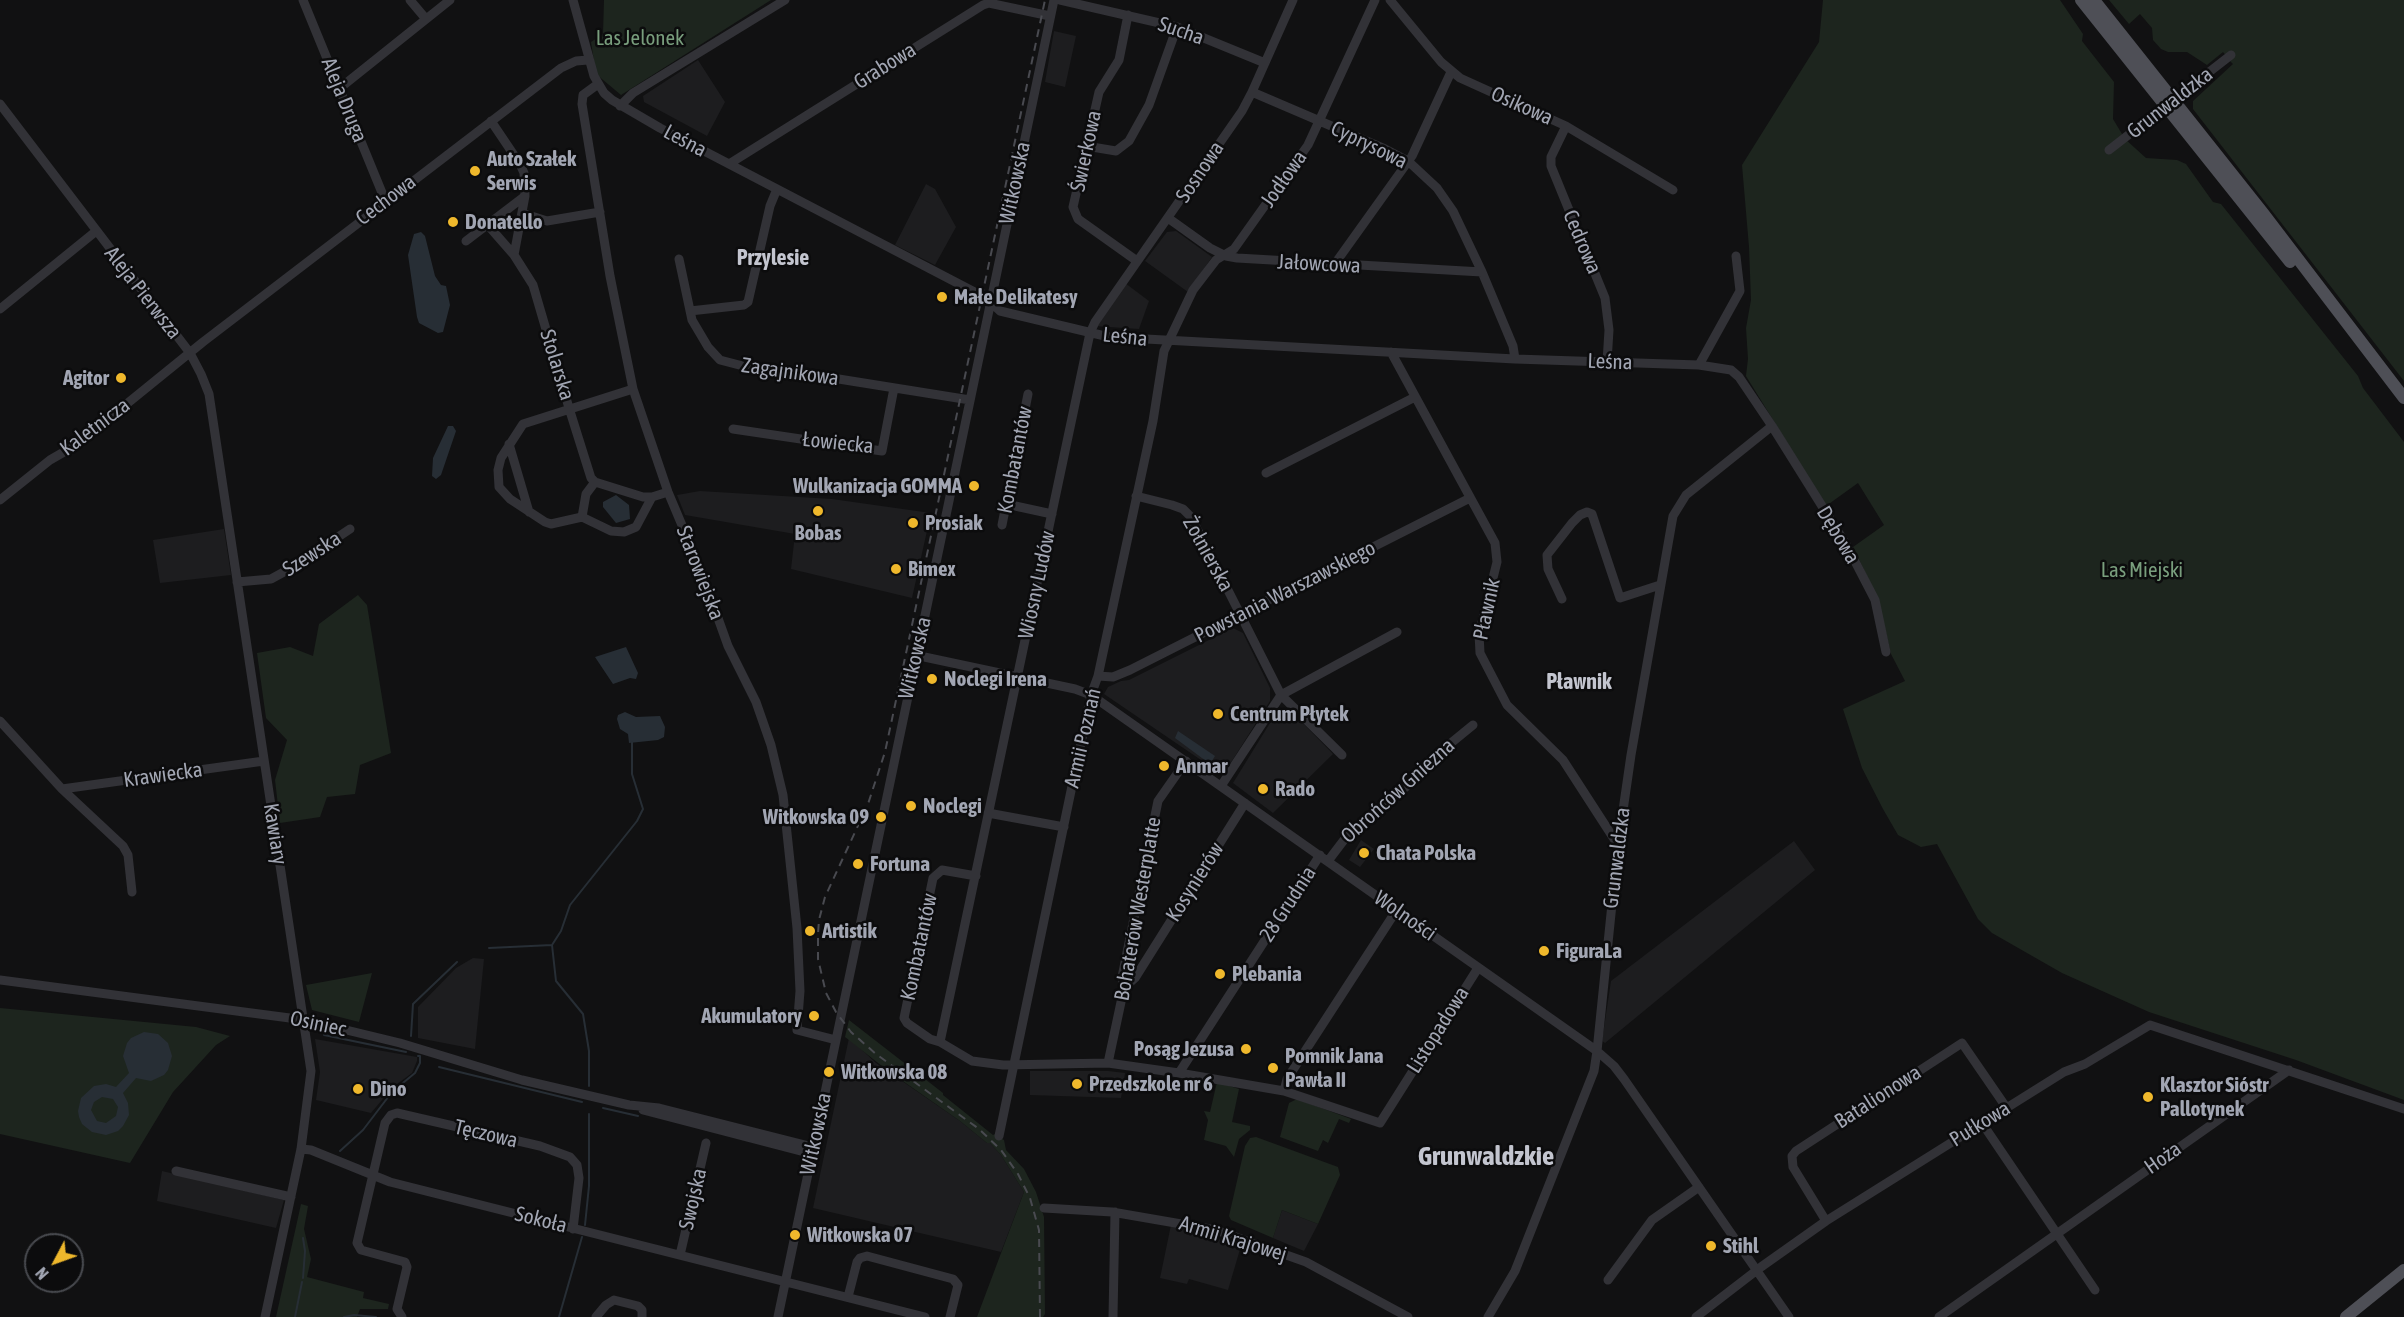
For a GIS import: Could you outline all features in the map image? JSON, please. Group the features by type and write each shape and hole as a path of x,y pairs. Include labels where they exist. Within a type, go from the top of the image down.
{"main road":[{"path":"2081,0 2264,213 2404,398"},
{"path":"2094,0 2169,102"},
{"path":"2346,1317 2404,1270"}],"street":[{"name":"Aleja Druga","path":"303,0 385,200"},
{"path":"410,0 426,19"},
{"path":"340,88 450,0"},
{"name":"Leśna","path":"573,0 588,60 598,84 604,93 620,106 986,298 1000,311 1110,337 1515,360 1700,365 1731,370 1738,377"},
{"path":"620,106 633,93 785,0"},
{"name":"Witkowska","path":"778,1317 1054,0"},
{"name":"Sucha","path":"1060,0 1177,27 1265,63"},
{"name":"Sosnowa","path":"1090,333 1252,92 1293,0"},
{"name":"Jodłowa","path":"1168,341 1193,290 1216,260 1226,256 1234,249 1308,144 1375,0"},
{"name":"Osikowa","path":"1390,0 1451,72 1566,126 1673,190"},
{"name":"Grabowa","path":"729,164 983,5 989,3 1050,16"},
{"name":"Świerkowa","path":"1128,15 1119,60 1099,92 1073,207 1074,214 1137,261"},
{"path":"1086,146 1116,151 1125,146 1149,105 1177,27"},
{"name":"Grunwaldzka","path":"2109,150 2231,55"},
{"name":"Cechowa","path":"190,353 385,200 561,68 576,61 588,60"},
{"path":"1334,265 1408,161 1451,72"},
{"name":"Starowiejska","path":"598,84 583,95 582,104 633,389 668,492 700,568 728,646 759,710 777,770 785,815 799,952 797,1030 836,1040"},
{"name":"Cyprysowa","path":"1252,92 1385,149 1408,161 1437,188 1453,211 1482,272 1514,346 1515,360"},
{"name":"Aleja Pierwsza","path":"0,104 95,232 190,353"},
{"path":"491,121 524,173 525,196 514,255"},
{"name":"Cedrowa","path":"1566,126 1551,158 1551,166 1605,298 1609,330 1607,362"},
{"path":"690,311 744,305 750,300 770,206 777,189"},
{"path":"466,241 525,196"},
{"path":"522,213 547,221 600,212"},
{"name":"Jałowcowa","path":"1168,218 1210,248 1226,256 1251,260 1482,272"},
{"name":"Stolarska","path":"486,224 514,255 533,285 591,478 595,482"},
{"name":"Aleja Pierwsza","path":"0,309 95,232"},
{"path":"1700,365 1740,291 1736,256"},
{"name":"Zagajnikowa","path":"679,259 690,311 697,330 716,357 725,362 970,400"},
{"name":"Wiosny Ludów","path":"940,1042 1090,333"},
{"name":"Armii Poznań","path":"999,1136 1091,695 1098,676 1153,421 1164,351 1168,341"},
{"name":"Pławnik","path":"1391,352 1492,537 1497,555 1494,581 1479,634 1480,653 1507,705 1563,760 1618,845"},
{"name":"Kaletnicza","path":"0,500 50,460 76,444 190,353"},
{"name":"Kawiary","path":"190,353 206,384 208,394 305,1020 311,1080 301,1149 265,1317"},
{"name":"Dębowa","path":"1738,377 1772,426 1847,546 1875,600 1886,652"},
{"name":"Łowiecka","path":"733,429 882,451 894,388"},
{"path":"633,389 523,424 499,464 499,487 510,500 551,524 582,517 611,531 628,532 640,522 652,497"},
{"name":"Kombatantów","path":"1002,525 1028,394"},
{"path":"1266,473 1414,397"},
{"name":"Grunwaldzka","path":"1488,1317 1515,1271 1593,1071 1598,1051 1618,845 1673,516 1686,495 1772,426"},
{"path":"509,444 529,512"},
{"path":"582,517 586,494 595,482 643,497 668,492"},
{"name":"Żołnierska","path":"1136,496 1183,509 1191,517 1281,695 1342,754"},
{"name":"Powstania Warszawskiego","path":"1098,676 1113,677 1470,498"},
{"path":"1006,504 1052,514"},
{"path":"1562,599 1548,569 1547,555 1572,523 1587,512 1592,514 1620,598 1660,585"},
{"name":"Szewska","path":"237,582 271,579 350,529"},
{"path":"1221,786 1281,695 1397,632"},
{"name":"Wolności","path":"915,655 1091,695 1598,1051 1624,1079 1789,1317"},
{"path":"0,721 63,789 123,846 128,855 132,892"},
{"name":"Obrońców Gniezna","path":"1324,858 1350,832 1413,782 1429,761 1473,725"},
{"name":"Krawiecka","path":"63,789 264,761"},
{"name":"Bohaterów Westerplatte","path":"1108,1063 1124,988 1122,977 1158,801 1186,761"},
{"name":"Kosynierów","path":"1124,988 1135,978 1245,803"},
{"path":"988,813 1064,827"},
{"name":"28 Grudnia","path":"1179,1073 1324,858"},
{"name":"Kombatantów","path":"940,1042 930,1039 907,1023 904,1018 933,878 942,870 976,876"},
{"path":"940,1042 972,1060 1003,1065 1108,1063 1284,1091 1287,1079 1396,910"},
{"name":"Listopadowa","path":"1284,1091 1380,1123 1478,968"},
{"name":"Osiniec","path":"0,980 305,1020 400,1043 522,1080 629,1105 659,1108 812,1150"},
{"name":"Pułkowa","path":"1696,1317 1826,1221 2006,1107 2150,1025 2289,1070"},
{"name":"Batalionowa","path":"1826,1221 1793,1167 1792,1156 1796,1151 1962,1043 2006,1107"},
{"path":"2289,1070 2363,1097 2404,1109"},
{"name":"Hoża","path":"1939,1317 2289,1070"},
{"name":"Tęczowa","path":"372,1175 385,1123 390,1115 397,1113 540,1146 570,1156 577,1165 579,1178 573,1228"},
{"path":"1982,1123 2095,1290"},
{"name":"Swojska","path":"680,1255 706,1143"},
{"name":"Sokoła","path":"301,1149 311,1150 390,1182 925,1317"},
{"path":"176,1171 291,1197"},
{"path":"372,1175 357,1246 361,1250 405,1262 407,1267 397,1309 402,1317"},
{"path":"1608,1280 1652,1220 1699,1187"},
{"name":"Armii Krajowej","path":"1044,1208 1115,1212 1216,1230 1306,1262 1394,1313 1408,1317"},
{"path":"1113,1317 1115,1212"},
{"path":"848,1298 857,1262 860,1258 867,1256 953,1279 958,1285 950,1317"},
{"path":"596,1317 609,1302 618,1300 638,1306 642,1310 642,1317"}],"shaded area":[{"path":"1054,31 1076,36 1065,87 1045,82"},
{"path":"698,60 725,102 707,136 644,102 643,96"},
{"path":"926,184 935,189 956,227 935,265 895,245"},
{"path":"1176,231 1212,257 1188,292 1145,261 1167,232"},
{"path":"421,232 425,236 435,276 441,285 446,286 450,305 443,332 438,333 419,323 417,317 408,255 414,234"},
{"path":"1125,283 1149,301 1139,329 1094,326"},
{"path":"448,426 453,426 456,431 441,475 436,479 432,476 433,458"},
{"path":"700,491 832,499 931,513 912,598 791,569 795,534 685,515 677,495"},
{"path":"616,495 629,505 630,519 616,523 603,507 603,502"},
{"path":"224,529 231,575 160,583 153,540"},
{"path":"1233,628 1243,633 1270,688 1270,701 1223,775 1104,694 1108,687 1129,680"},
{"path":"626,647 638,673 636,679 630,678 613,684 595,657"},
{"path":"1289,709 1333,754 1273,813 1233,783 1278,710"},
{"path":"625,712 636,717 660,716 665,727 664,737 658,740 629,743 628,734 620,729 617,719 618,715"},
{"path":"1178,731 1215,756 1210,764 1175,738"},
{"name":"Chata Polska","path":"1361,840 1374,849 1360,867 1349,860"},
{"path":"1794,841 1815,870 1605,1043 1602,1041 1611,981"},
{"path":"473,958 484,959 475,1049 418,1038 418,1007 456,968"},
{"path":"144,1032 158,1034 168,1043 172,1056 168,1070 164,1075 151,1081 136,1078 123,1093 128,1103 129,1115 118,1131 106,1135 92,1132 82,1124 79,1117 81,1098 94,1086 106,1084 116,1087 129,1073 123,1056 131,1038","holes":["102,1097 113,1099 118,1107 116,1116 106,1123 97,1121 91,1110 94,1102"]},
{"path":"849,1038 876,1063 990,1143 1001,1155 1024,1192 1001,1252 813,1208"},
{"path":"315,1039 417,1057 417,1061 412,1073 393,1087 371,1113 316,1100 320,1072"},
{"name":"Przedszkole nr 6","path":"1030,1071 1125,1073 1121,1098 1030,1095"},
{"path":"162,1171 284,1200 276,1228 157,1201"},
{"path":"1282,1210 1318,1224 1304,1251 1273,1238"},
{"path":"1171,1225 1241,1246 1228,1290 1189,1279 1187,1284 1160,1278"}],"green space":[{"name":"Las Jelonek","path":"604,0 771,0 621,95 596,74 591,42 603,34"},
{"name":"Las Miejski","path":"1823,0 2060,0 2083,34 2082,41 2114,82 2113,119 2125,139 2146,158 2177,160 2186,164 2213,202 2221,204 2358,376 2363,388 2404,442 2404,1100 2296,1060 2149,1012 2062,973 1992,933 1978,919 1937,844 1921,847 1898,835 1883,809 1862,768 1843,709 1905,681 1891,654 1878,599 1853,547 1884,525 1858,483 1826,506 1746,376 1748,359 1746,328 1751,300 1742,165 1819,42"},
{"path":"2109,0 2404,0 2404,381 2193,109 2193,101 2233,64 2228,59 2125,139 2228,58 2223,52 2207,65 2187,52 2168,52 2161,49 2153,40 2152,28 2140,14 2129,24"},
{"path":"358,595 367,605 391,753 360,765 355,794 327,797 320,817 280,823 275,780 287,740 266,718 257,653 290,647 313,656 319,624"},
{"path":"372,973 359,1022 312,1010 306,985"},
{"path":"0,1008 196,1027 230,1036 216,1045 173,1092 130,1163 0,1134"},
{"path":"849,1020 993,1135 1004,1140 1006,1150 1024,1169 1036,1192 1044,1217 1045,1314 1043,1317 977,1317 1024,1192 1001,1155 990,1143 887,1070 845,1037"},
{"path":"1217,1082 1239,1089 1232,1122 1250,1126 1250,1130 1239,1139 1234,1157 1226,1146 1204,1140 1208,1120 1204,1111 1210,1112"},
{"path":"1297,1099 1351,1119 1349,1123 1339,1119 1328,1143 1323,1140 1318,1151 1280,1137 1289,1103"},
{"path":"1256,1137 1338,1167 1340,1175 1318,1224 1282,1210 1273,1238 1231,1220 1229,1216 1245,1146 1250,1138"},
{"path":"301,1204 308,1206 304,1229 311,1259 307,1277 364,1292 363,1298 389,1304 388,1309 360,1309 357,1317 276,1317"}],"waterway":[{"path":"489,948 552,945 561,931 570,905 637,821 643,809 632,774 632,742"},
{"path":"552,945 556,981 583,1014 589,1051 589,1086"},
{"path":"411,1036 413,1004 457,962"},
{"path":"324,1035 406,1052"},
{"path":"340,1151 363,1130 392,1092 415,1073 420,1063 420,1056 418,1056"},
{"path":"439,1067 582,1102"},
{"path":"603,1108 638,1116"},
{"path":"585,1225 589,1186 589,1114"},
{"path":"559,1317 582,1237"},
{"path":"303,1238 305,1251 303,1278"},
{"path":"295,1317 302,1282"},
{"path":"344,1317 354,1315 376,1317"}],"railway":[{"path":"1040,1317 1039,1230 1030,1198 1018,1174 1001,1150 979,1129 876,1054 851,1032 836,1012 826,993 818,959 818,934 825,897 868,804 885,752 1045,0"}],"place":[{"name":"Auto Szałek Serwis","path":"475,171"},
{"name":"Donatello","path":"453,222"},
{"name":"Małe Delikatesy","path":"942,297"},
{"name":"Agitor","path":"121,378"},
{"name":"Wulkanizacja GOMMA","path":"974,486"},
{"name":"Bobas","path":"818,511"},
{"name":"Prosiak","path":"913,523"},
{"name":"Bimex","path":"896,569"},
{"name":"Noclegi Irena","path":"932,679"},
{"name":"Centrum Płytek","path":"1218,714"},
{"name":"Anmar","path":"1164,766"},
{"name":"Rado","path":"1263,789"},
{"name":"Noclegi","path":"911,806"},
{"name":"Witkowska 09","path":"881,817"},
{"name":"Chata Polska","path":"1364,853"},
{"name":"Fortuna","path":"858,864"},
{"name":"Artistik","path":"810,931"},
{"name":"FiguraLa","path":"1544,951"},
{"name":"Plebania","path":"1220,974"},
{"name":"Akumulatory","path":"814,1016"},
{"name":"Posąg Jezusa","path":"1246,1049"},
{"name":"Pomnik Jana Pawła II","path":"1273,1068"},
{"name":"Witkowska 08","path":"829,1072"},
{"name":"Przedszkole nr 6","path":"1077,1084"},
{"name":"Dino","path":"358,1089"},
{"name":"Klasztor Sióstr Pallotynek","path":"2148,1097"},
{"name":"Witkowska 07","path":"795,1235"},
{"name":"Stihl","path":"1711,1246"}],"district":[{"name":"Przylesie","path":"773,258"},
{"name":"Pławnik","path":"1579,682"},
{"name":"Grunwaldzkie","path":"1486,1156"}]}
